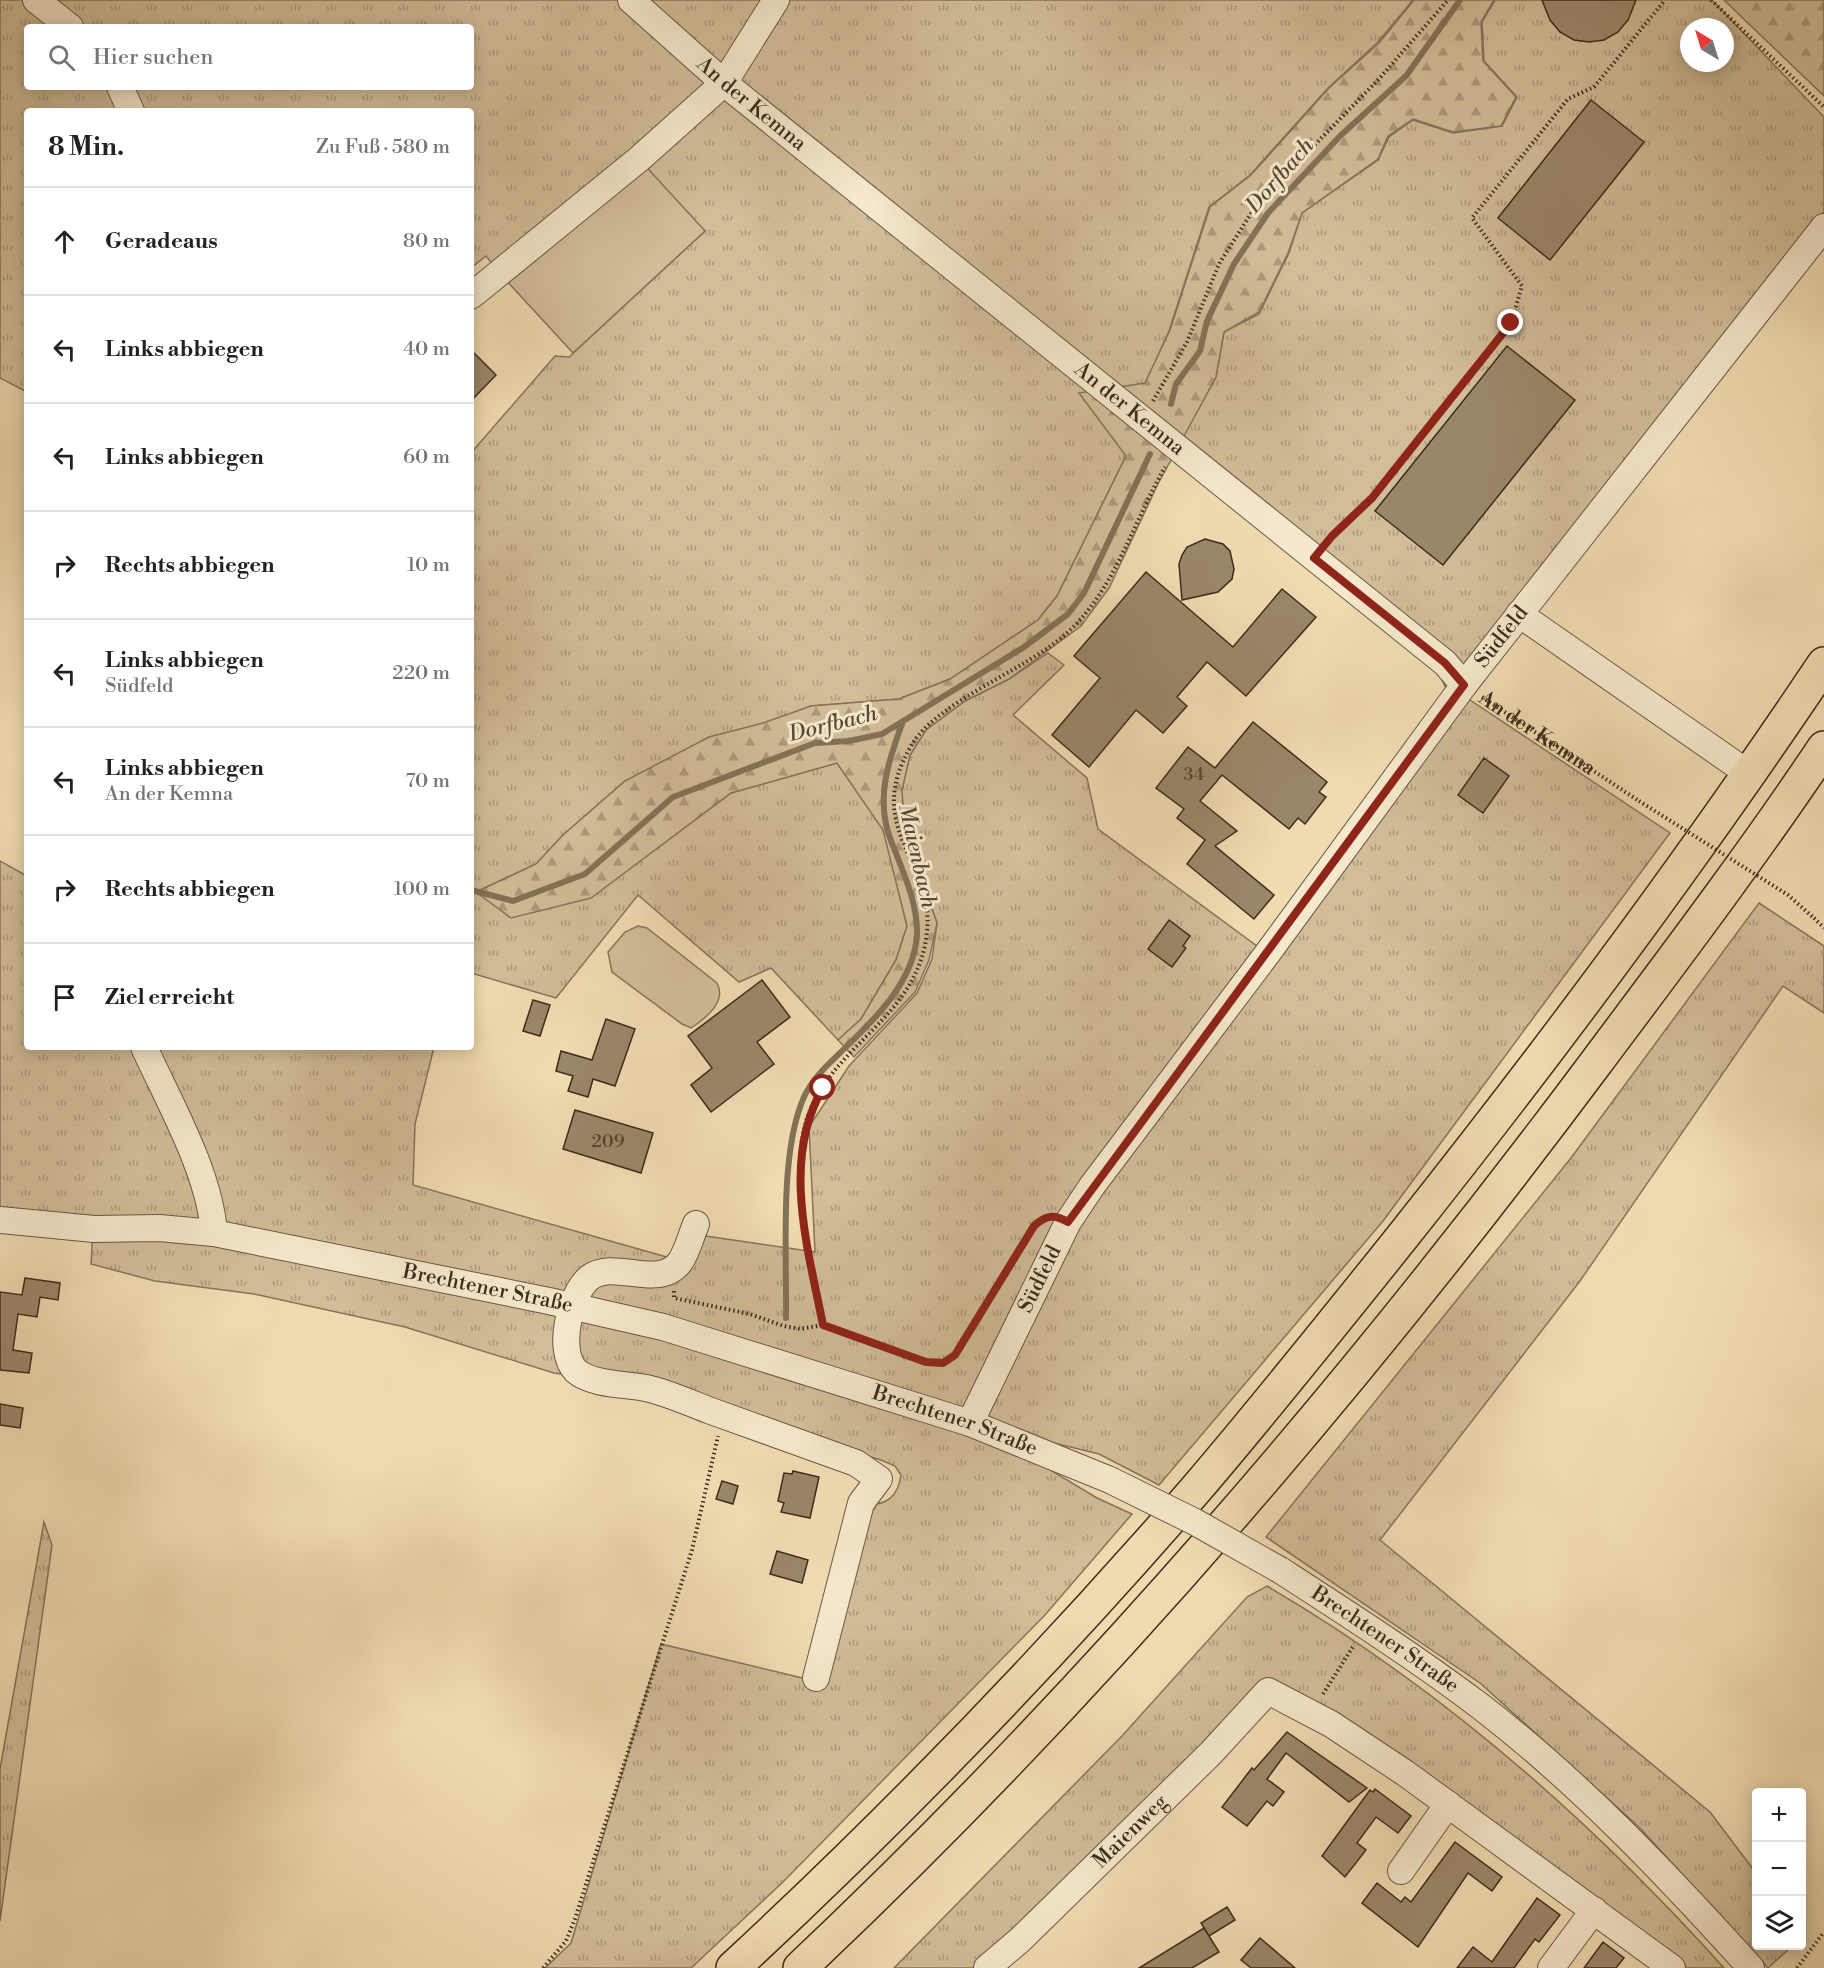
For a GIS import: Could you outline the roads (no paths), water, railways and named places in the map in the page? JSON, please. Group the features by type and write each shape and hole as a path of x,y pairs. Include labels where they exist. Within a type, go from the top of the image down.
{"highway":[{"path":"733,1968 788,1916 995,1708 1195,1489 1319,1341 1559,1037 1749,774 1824,664"},
{"path":"800,1968 866,1906 1097,1668 1265,1479 1419,1293 1547,1128 1673,960 1824,748"}],"street":[{"path":"36,0 66,24"},
{"name":"An der Kemna","path":"631,0 724,83 1445,663 1464,685"},
{"path":"474,294 639,159 724,83 776,0"},
{"path":"121,90 130,108"},
{"name":"Südfeld","path":"970,1423 1068,1222 1464,685 1824,227"},
{"path":"1519,614 1749,774"},
{"path":"145,1050 205,1183 213,1209 214,1233"},
{"name":"Brechtener Straße","path":"0,1220 94,1229 159,1228 214,1233 663,1327 970,1423 1110,1480 1195,1522 1280,1570 1409,1654 1481,1707 1543,1759 1666,1873 1751,1968"},
{"path":"696,1224 680,1262 671,1269 658,1274 601,1272 590,1277 571,1306 566,1332 569,1358 576,1370 591,1378 649,1389 856,1464 879,1479 861,1503 816,1678"},
{"name":"Maienweg","path":"987,1968 1020,1940 1211,1753 1268,1691 1330,1724 1448,1804"},
{"path":"1401,1871 1448,1804 1672,1968"},
{"path":"1551,1968 1594,1910"}],"waterway":[{"name":"Dorfbach","path":"1171,404 1176,384 1200,351 1207,321 1234,264 1268,213 1341,135 1406,76 1460,0"},
{"name":"Dorfbach","path":"474,891 513,901 585,874 673,797 815,743 849,741 882,734 1024,647 1068,614 1084,593 1150,454"},
{"name":"Maienbach","path":"786,1318 788,1175 796,1120 804,1097 822,1071 869,1024 892,997 909,968 914,952 917,935 915,909 889,835 884,807 889,764 902,724"}]}
